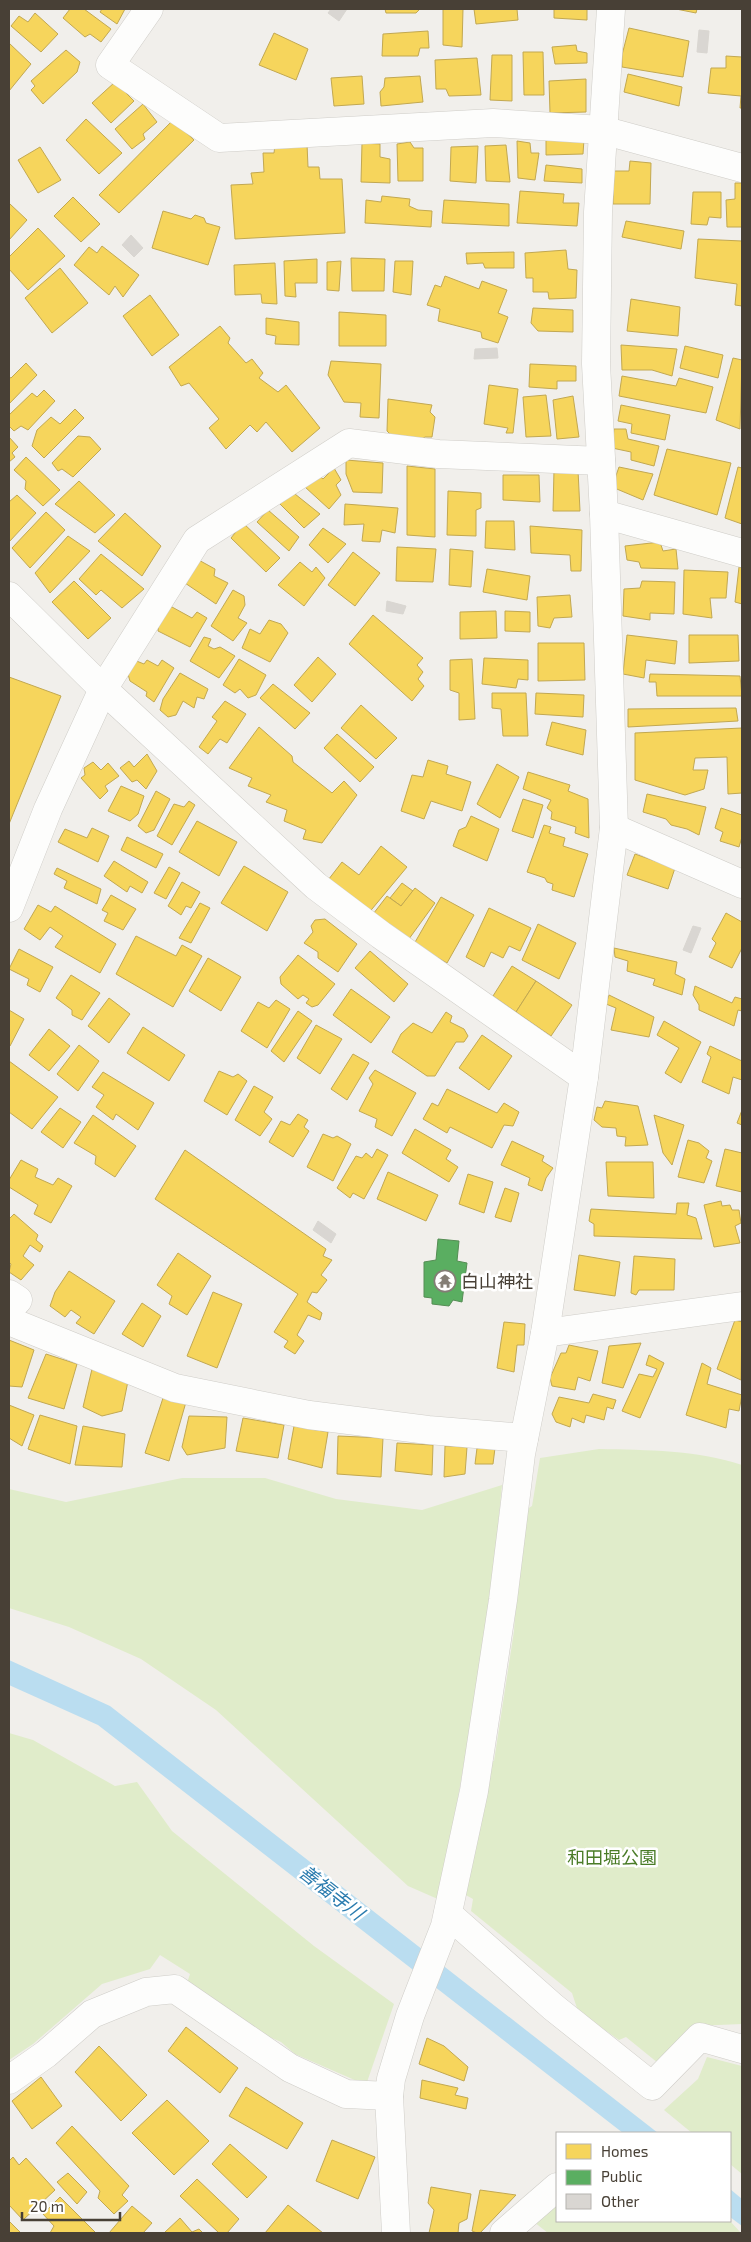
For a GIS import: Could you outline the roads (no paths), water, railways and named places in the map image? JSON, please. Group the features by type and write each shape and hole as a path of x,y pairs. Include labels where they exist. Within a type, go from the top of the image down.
{"street":[{"path":"149,9 110,64 219,138 493,124 602,130 742,168"},
{"path":"396,2233 390,2096 392,2079 414,2004 447,1920 474,1791 503,1600 524,1438 545,1333 584,1077 614,828 604,514 596,364 602,130 611,9"},
{"path":"9,908 48,809 103,689 197,540 349,443 438,454 601,461"},
{"path":"604,514 742,552"},
{"path":"9,596 103,689 316,886 381,935 584,1077"},
{"path":"614,828 742,884"},
{"path":"9,1294 18,1300 9,1310"},
{"path":"545,1333 742,1306"},
{"path":"9,1321 175,1388 309,1415 428,1430 524,1438"},
{"path":"447,1920 652,2086 700,2037 742,2048"},
{"path":"9,2080 46,2054 92,2014 146,1992 175,1989 290,2068 346,2094 390,2096"},
{"path":"504,2233 556,2188"}],"water":[{"name":"善福寺川","path":"9,1660 110,1706 657,2132 622,2132 98,1725 9,1685"},
{"path":"731,2190 742,2199 742,2226 731,2218"}],"place":[{"name":"白山神社","path":"445,1281"}],"park label":[{"name":"和田堀公園","path":"612,1857"}]}
